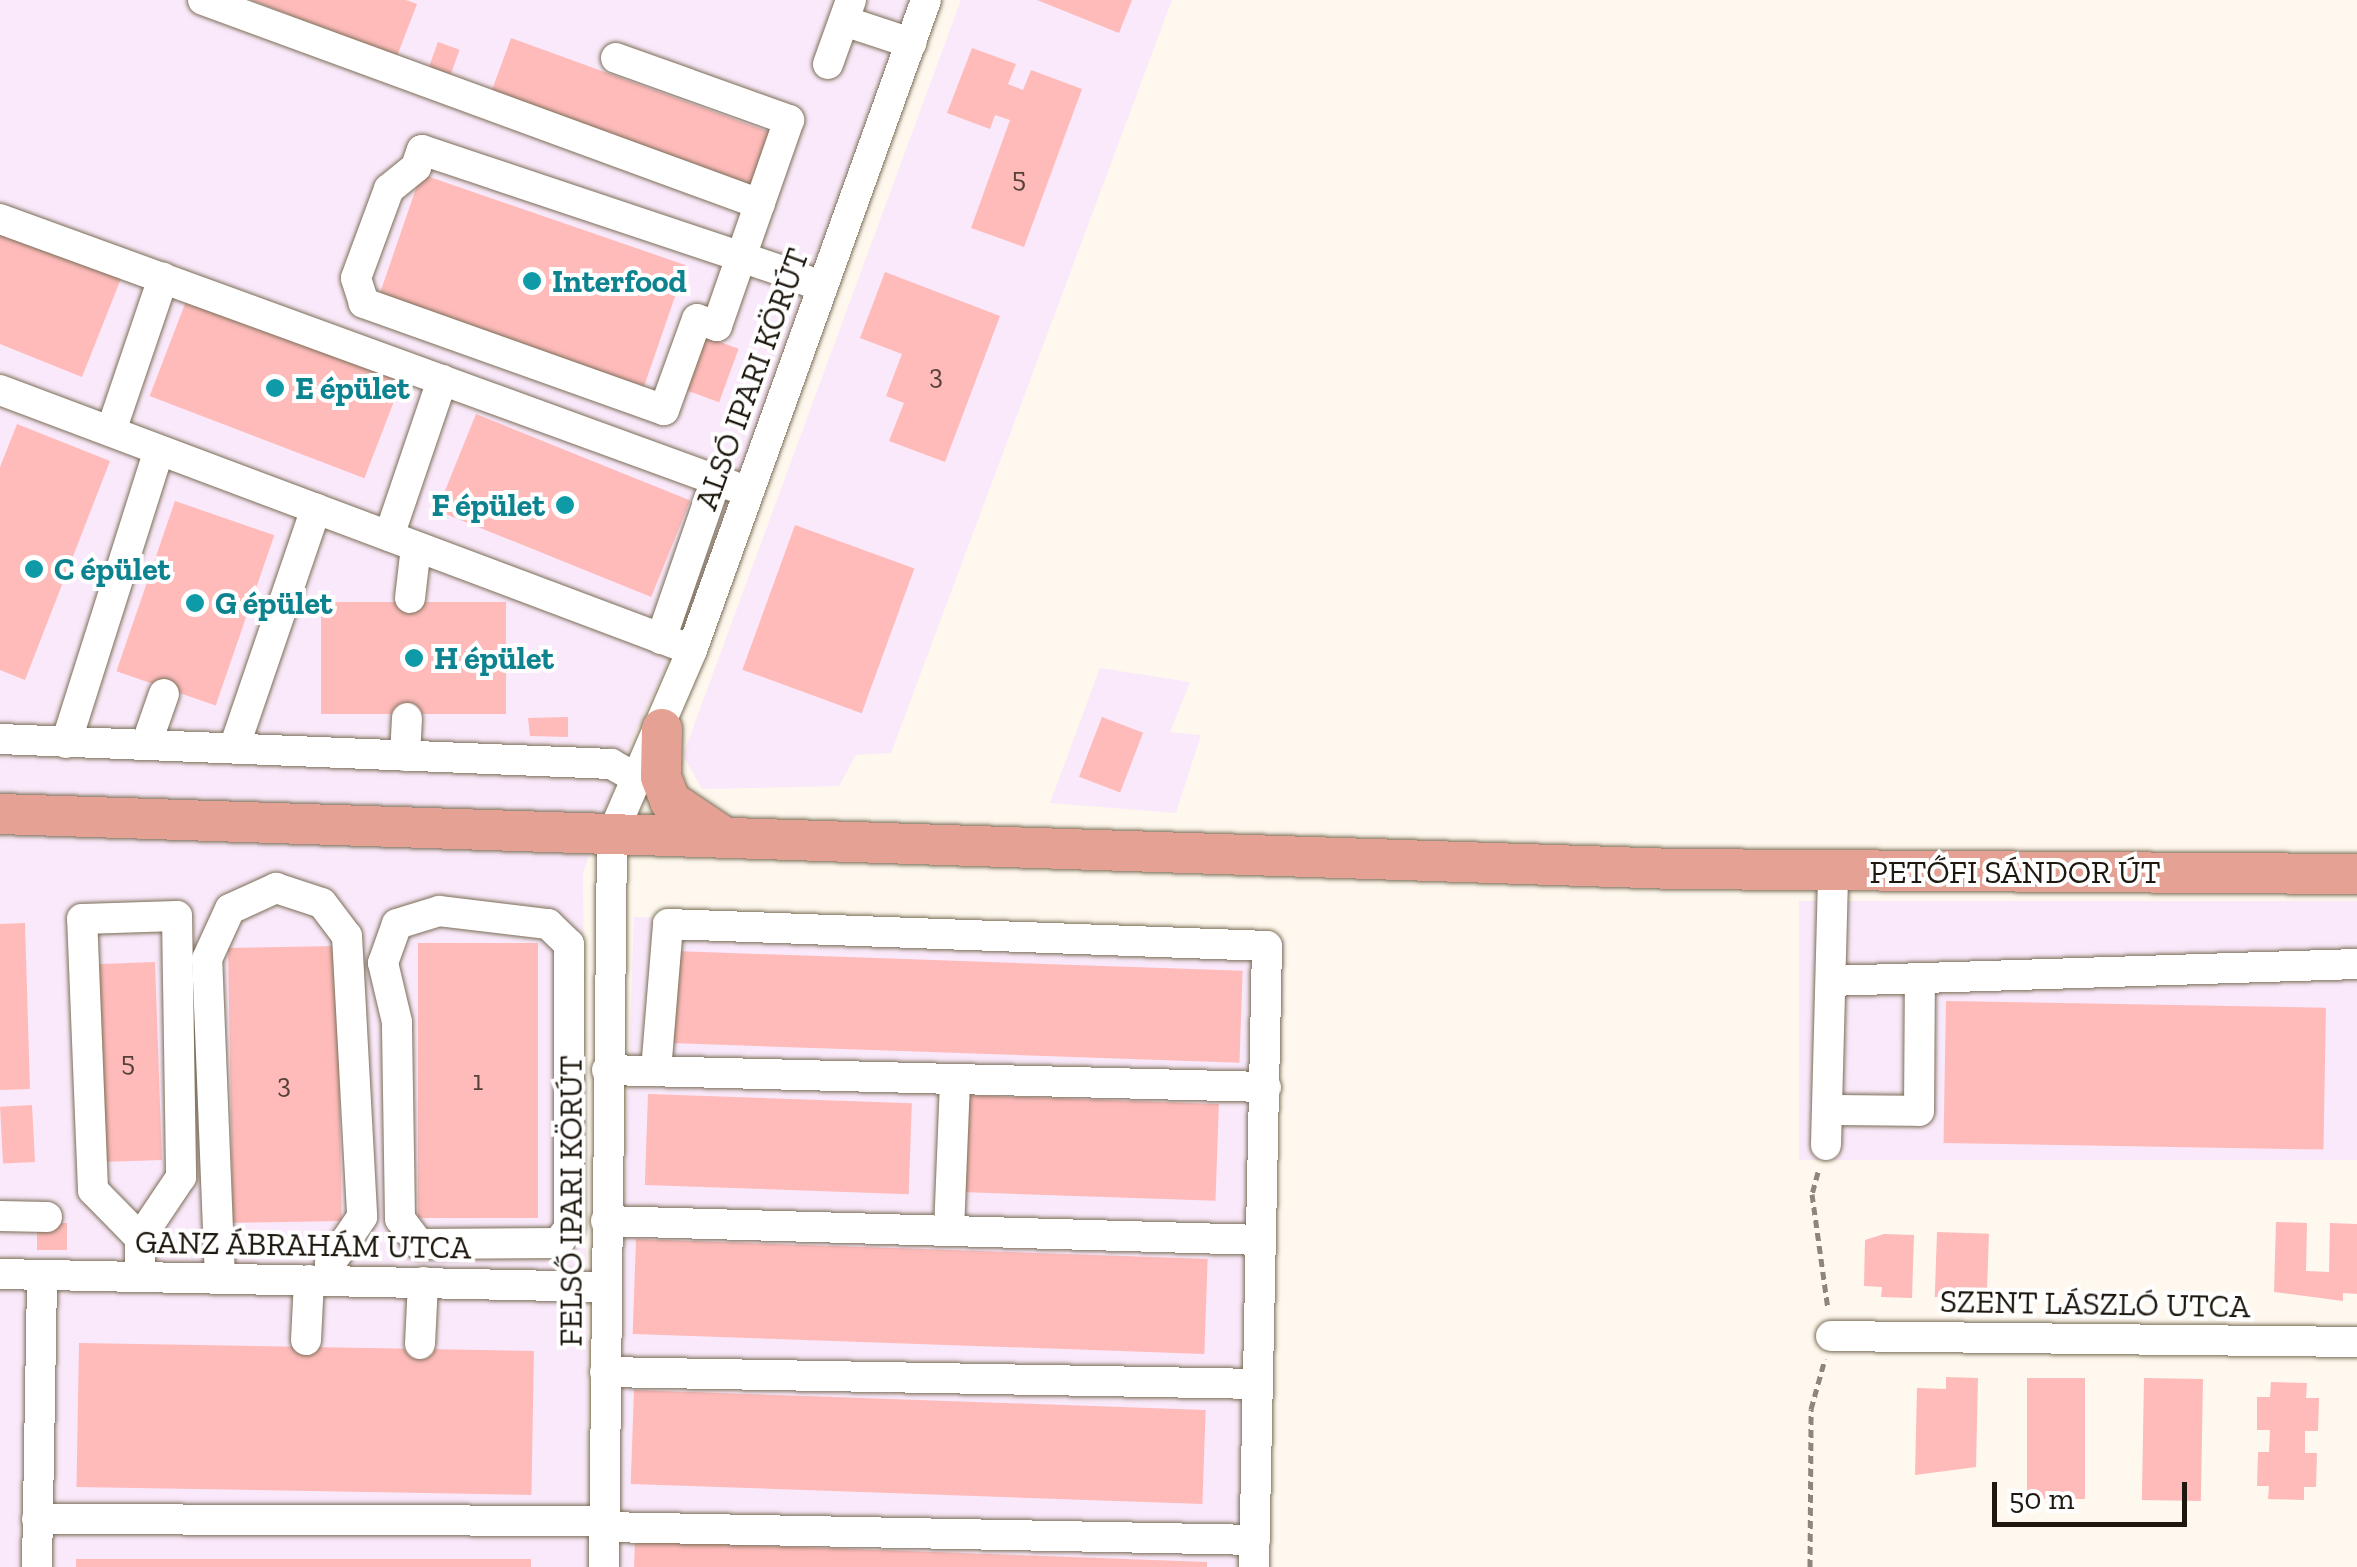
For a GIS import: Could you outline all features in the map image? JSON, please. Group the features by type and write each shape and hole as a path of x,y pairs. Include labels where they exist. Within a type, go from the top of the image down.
{"main road":[{"path":"662,729 660,777 670,800 728,840"},
{"name":"PETŐFI SÁNDOR ÚT","path":"0,814 1673,869 2357,874"}],"street":[{"path":"203,0 760,204"},
{"name":"ALSÓ IPARI KÖRÚT","path":"612,835 640,780 692,650 926,0"},
{"path":"828,64 848,10 911,43"},
{"path":"616,58 789,120 760,204 741,257 717,326 697,319 664,410 364,303 356,278 389,190 416,168 422,150 741,257 822,286"},
{"path":"0,219 749,492"},
{"path":"110,431 163,278"},
{"path":"410,598 402,541 442,380"},
{"path":"0,390 692,650"},
{"path":"66,742 159,450"},
{"path":"662,639 716,480"},
{"path":"234,748 316,509"},
{"path":"146,746 164,694"},
{"path":"405,756 407,718"},
{"path":"0,740 612,764 640,780"},
{"name":"FELSŐ IPARI KÖRÚT","path":"604,1567 612,835"},
{"path":"1826,1145 1833,871"},
{"path":"220,1279 207,959 230,908 276,888 322,903 347,936 362,1217 319,1281 306,1340"},
{"path":"420,1344 411,1240 396,1197 397,1022 384,963 397,924 426,910 548,924 570,944 569,1228 552,1245 548,1286"},
{"path":"140,1238 93,1190 82,919 177,916 181,1178 140,1238 140,1277"},
{"path":"38,1518 423,1509 604,1524 1254,1553 1267,946 668,924 656,1071"},
{"path":"1831,981 2357,964"},
{"path":"1827,1110 1919,1111 1920,981"},
{"path":"607,1070 1266,1088"},
{"path":"949,1231 955,1079"},
{"path":"0,1216 47,1217"},
{"path":"606,1222 1261,1240"},
{"path":"411,1240 552,1245"},
{"name":"GANZ ÁBRAHÁM UTCA","path":"0,1274 605,1288"},
{"path":"36,1567 42,1275"},
{"name":"SZENT LÁSZLÓ UTCA","path":"1831,1336 2357,1342"},
{"path":"605,1372 1258,1384"}],"shaded area":[{"path":"0,0 911,0 685,627 634,735 583,872 589,1567 0,1567"},
{"path":"961,0 1172,0 891,753 856,755 839,786 702,789 683,755"},
{"path":"1100,668 1190,682 1170,732 1201,735 1176,813 1050,803"},
{"path":"1799,901 2357,901 2357,1160 1799,1160"},
{"path":"634,917 1285,940 1263,1567 611,1567"}],"building":[{"path":"251,0 406,0 417,4 397,56"},
{"path":"1037,0 1132,0 1119,33"},
{"path":"511,38 778,135 759,188 492,91"},
{"path":"438,42 460,50 450,76 428,68"},
{"path":"972,48 1016,64 1008,84 1023,90 1031,70 1082,89 1024,247 971,228 1010,120 995,115 990,129 947,113"},
{"name":"Interfood","path":"421,174 686,265 644,386 379,295"},
{"path":"0,228 122,276 82,377 0,344"},
{"path":"885,272 1000,316 945,462 889,441 904,403 886,396 902,354 860,338"},
{"name":"E épület","path":"188,296 403,378 364,478 150,396"},
{"path":"701,335 739,349 719,402 682,389"},
{"name":"F épület","path":"476,414 690,501 651,597 437,510"},
{"name":"C épület","path":"17,424 110,461 25,680 0,670 0,467"},
{"name":"G épület","path":"175,501 274,535 216,705 116,671"},
{"path":"795,525 914,568 862,713 742,670"},
{"name":"H épület","path":"321,602 506,602 506,714 321,714"},
{"path":"568,717 568,737 530,736 528,718"},
{"path":"1102,717 1143,733 1120,793 1079,777"},
{"path":"25,923 30,1089 0,1090 0,924"},
{"path":"418,943 538,943 538,1218 418,1218"},
{"path":"337,946 342,1221 233,1223 228,948"},
{"path":"674,951 1243,971 1239,1063 671,1043"},
{"path":"155,962 162,1160 101,1162 94,964"},
{"path":"1946,1001 2326,1008 2323,1150 1944,1143"},
{"path":"648,1094 912,1103 909,1194 645,1185"},
{"path":"964,1095 1219,1104 1215,1201 961,1192"},
{"path":"32,1105 35,1162 3,1164 0,1107"},
{"path":"2276,1222 2307,1223 2306,1271 2329,1272 2330,1223 2357,1224 2357,1294 2343,1293 2343,1301 2274,1292"},
{"path":"37,1223 67,1223 67,1250 37,1250"},
{"path":"1937,1232 1989,1234 1987,1299 1935,1297"},
{"path":"1884,1234 1914,1235 1912,1298 1881,1297 1882,1287 1864,1286 1865,1240"},
{"path":"636,1239 1208,1259 1204,1354 633,1334"},
{"path":"79,1343 534,1351 531,1495 76,1487"},
{"path":"1946,1377 1978,1378 1976,1467 1915,1475 1917,1388 1946,1389"},
{"path":"2027,1378 2085,1378 2085,1499 2027,1499"},
{"path":"2144,1378 2203,1379 2201,1501 2142,1500"},
{"path":"2271,1382 2307,1383 2306,1398 2319,1398 2318,1431 2305,1431 2305,1453 2317,1453 2316,1487 2304,1487 2304,1500 2268,1499 2269,1486 2257,1486 2258,1452 2269,1452 2270,1430 2257,1430 2257,1397 2270,1397"},
{"path":"634,1390 1206,1410 1202,1504 631,1484"},
{"path":"635,1541 1207,1562 1207,1567 634,1567"},
{"path":"76,1559 531,1559 531,1567 76,1567"}],"place":[{"name":"Interfood","path":"532,281"},
{"name":"E épület","path":"275,388"},
{"name":"F épület","path":"565,505"},
{"name":"C épület","path":"34,569"},
{"name":"G épület","path":"195,603"},
{"name":"H épület","path":"414,658"}]}
